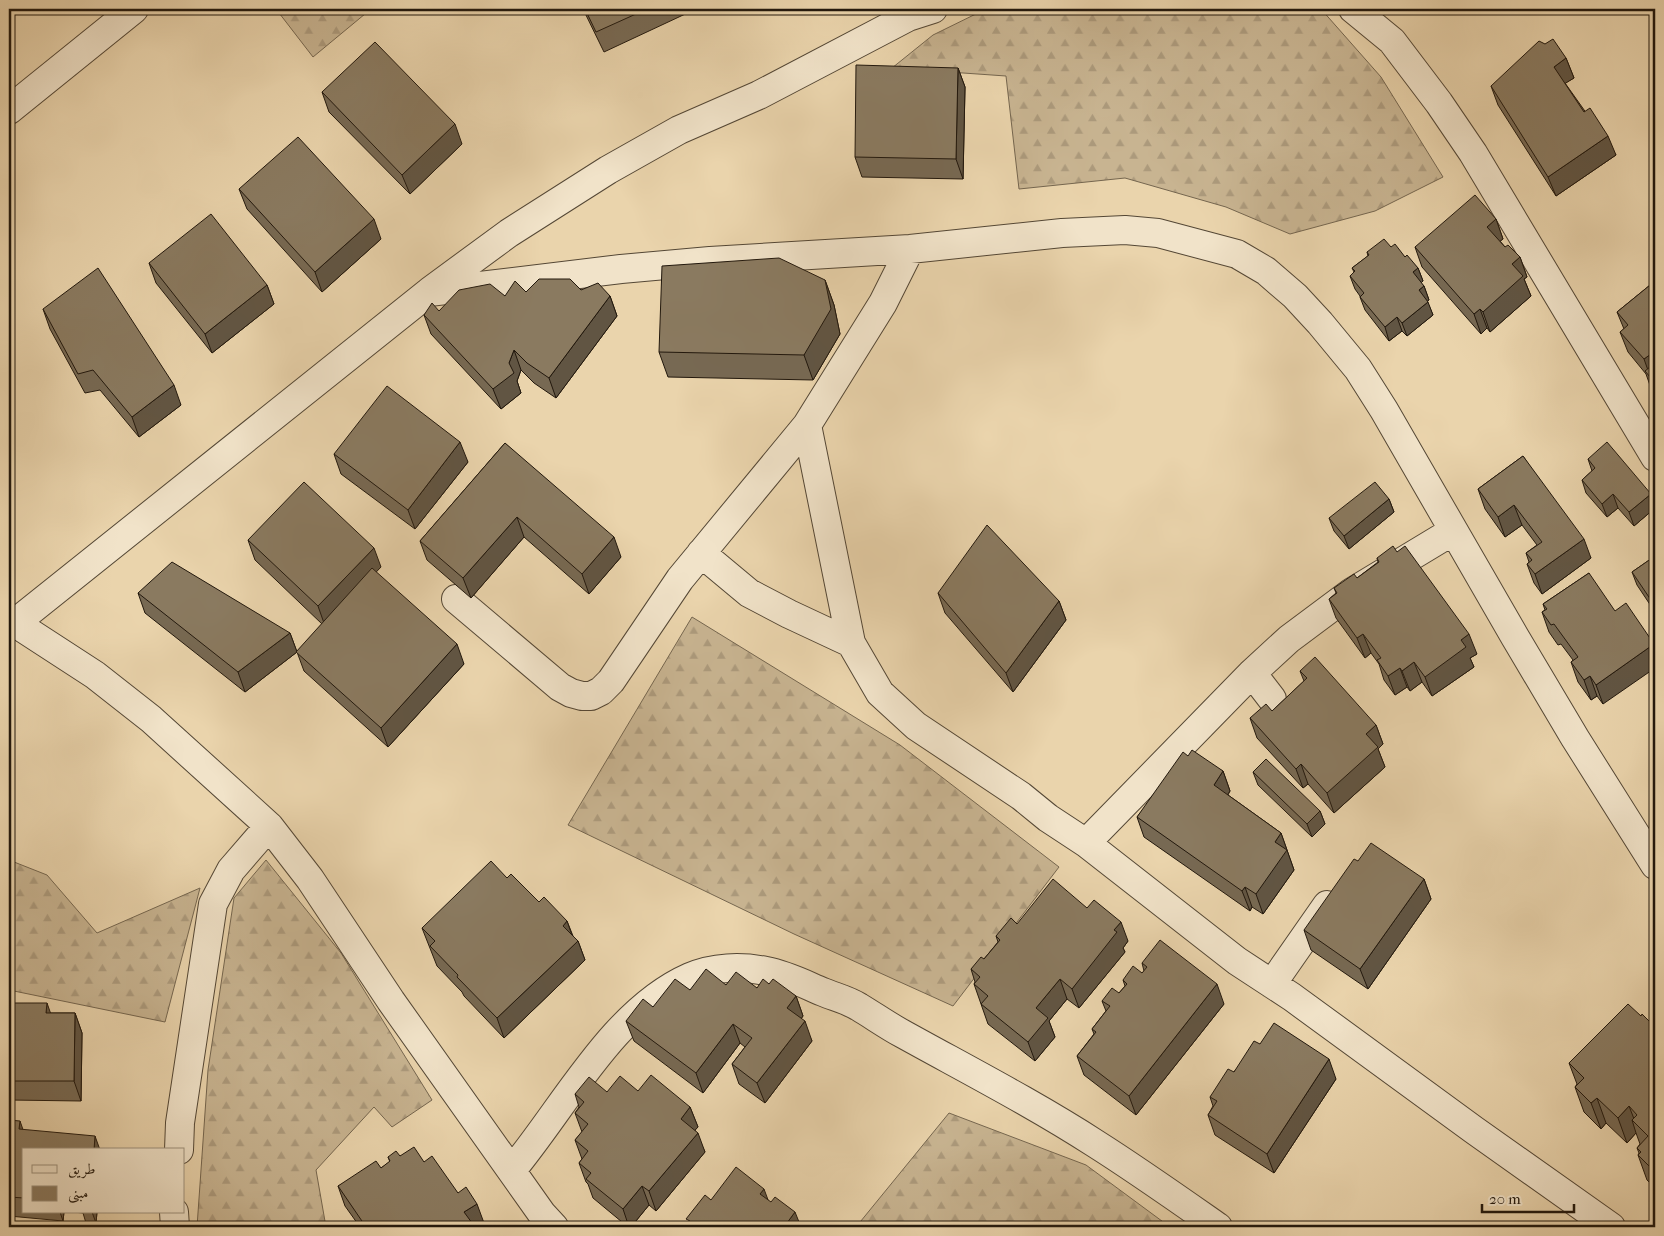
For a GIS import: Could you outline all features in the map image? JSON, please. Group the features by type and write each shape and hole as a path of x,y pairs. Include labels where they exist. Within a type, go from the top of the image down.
{"street":[{"path":"9,110 134,9"},
{"path":"554,1227 542,1214 391,1001 310,879 269,826 151,719 96,675 12,622 429,292 509,233 554,203 679,130 759,95 908,17 933,9"},
{"path":"1353,9 1392,41 1439,103 1473,153 1655,457"},
{"path":"429,292 621,269 700,262 910,249 1062,233 1125,230 1158,233 1237,254 1266,271 1295,296 1358,368 1575,738 1655,865"},
{"path":"456,599 560,687 582,696 591,696 601,691 611,681 680,579 807,425 883,303 910,249"},
{"path":"807,425 851,642 880,693 916,726 1021,796 1238,961 1611,1227"},
{"path":"1086,844 1252,673 1289,639 1352,592 1453,531"},
{"path":"702,552 749,593 789,614 851,642"},
{"path":"1252,673 1272,698"},
{"path":"179,1148 180,1123 213,904 231,870 269,826"},
{"path":"1272,984 1343,882"},
{"path":"512,1170 601,1051 633,1016 671,987 691,977 718,969 743,967 768,971 799,980 857,1005 901,1033 1095,1143 1218,1227"},
{"path":"174,1214 175,1227"}],"green space":[{"path":"276,9 371,9 313,57"},
{"path":"986,9 1321,9 1381,77 1443,177 1375,211 1290,234 1226,207 1125,178 1019,189 1006,76 892,68 933,35"},
{"path":"692,617 900,745 1059,867 953,1006 794,934 568,825"},
{"path":"9,860 47,875 97,933 200,888 165,1022 9,990"},
{"path":"266,860 341,953 432,1100 392,1127 374,1107 316,1170 326,1227 197,1227 208,1070 234,898"},
{"path":"949,1113 1086,1165 1170,1227 856,1227"}],"building":[{"path":"585,9 647,9 596,32"},
{"path":"1553,39 1566,58 1554,67 1584,112 1590,108 1608,136 1548,177 1491,86 1539,41 1545,44"},
{"path":"375,42 455,124 402,175 322,92"},
{"path":"856,65 958,68 956,159 855,157"},
{"path":"298,137 374,219 315,272 239,189"},
{"path":"1475,195 1496,219 1487,227 1505,247 1508,245 1520,257 1512,264 1523,276 1483,312 1480,309 1474,314 1415,247"},
{"path":"211,214 267,285 205,334 149,263"},
{"path":"1384,239 1391,247 1395,244 1405,257 1407,255 1418,268 1413,272 1424,286 1419,290 1428,302 1402,323 1397,317 1385,327 1360,297 1364,293 1350,276 1355,271 1352,268 1369,255 1367,252"},
{"path":"779,258 825,280 831,309 804,355 659,352 662,266"},
{"path":"98,268 174,385 132,417 93,370 78,374 43,309"},
{"path":"539,279 570,279 581,290 598,283 610,296 549,378 527,363 514,350 509,363 514,373 493,389 424,315 432,303 439,311 459,290 490,284 505,296 515,281 526,292"},
{"path":"1655,281 1655,359 1651,354 1644,359 1620,332 1628,325 1617,312"},
{"path":"1655,363 1655,383 1645,371"},
{"path":"387,386 460,442 408,510 334,454"},
{"path":"1607,442 1651,494 1629,512 1613,494 1602,504 1582,480 1595,468 1588,459"},
{"path":"505,443 614,537 582,574 517,517 463,578 420,541"},
{"path":"1523,456 1584,539 1535,574 1527,564 1532,560 1526,553 1542,542 1514,505 1498,517 1478,489"},
{"path":"304,482 374,548 318,606 248,540"},
{"path":"1375,482 1389,499 1344,536 1329,518"},
{"path":"987,525 1059,601 1006,673 938,593"},
{"path":"1393,546 1397,552 1405,546 1469,634 1461,640 1466,647 1425,677 1414,662 1402,671 1400,668 1388,676 1377,660 1381,658 1363,634 1357,638 1329,599 1337,593 1334,588 1354,574 1357,578 1379,562 1377,558"},
{"path":"1655,556 1655,606 1632,572"},
{"path":"172,562 290,633 238,672 138,593"},
{"path":"372,568 457,644 381,728 296,652"},
{"path":"1589,573 1615,611 1626,603 1654,644 1596,685 1590,676 1584,680 1571,662 1578,657 1554,624 1551,625 1542,612 1547,609 1543,604"},
{"path":"1315,657 1376,725 1366,734 1378,747 1327,793 1301,764 1296,769 1250,718 1266,704 1272,711 1307,678 1300,671"},
{"path":"1192,750 1223,771 1214,785 1281,833 1275,842 1287,850 1256,894 1245,887 1242,891 1137,817 1183,752 1188,756"},
{"path":"1266,759 1320,811 1307,824 1253,772"},
{"path":"1371,843 1424,879 1360,969 1304,930 1354,859 1358,861"},
{"path":"491,861 507,878 511,874 539,902 544,897 567,921 563,926 578,941 497,1018 430,946 435,941 422,928"},
{"path":"1053,879 1087,908 1094,900 1121,922 1114,930 1117,932 1072,989 1060,979 1036,1008 1048,1018 1028,1042 981,1004 988,996 974,984 980,977 971,969 981,957 984,959 1000,940 996,936 1011,918 1017,924"},
{"path":"1160,940 1217,984 1129,1096 1077,1056 1096,1032 1092,1029 1110,1006 1102,1001 1112,988 1119,993 1127,984 1123,980 1133,966 1142,973 1147,967 1142,963"},
{"path":"706,969 726,985 736,972 757,988 763,979 769,984 773,979 796,996 787,1008 805,1021 757,1083 732,1064 752,1038 733,1024 696,1073 626,1021 643,999 653,1007 675,979 690,990"},
{"path":"9,1003 47,1003 46,1013 75,1013 74,1081 9,1081"},
{"path":"1628,1004 1655,1027 1655,1172 1638,1155 1641,1152 1637,1148 1648,1136 1632,1120 1637,1115 1629,1106 1618,1118 1597,1098 1591,1103 1575,1087 1584,1078 1569,1063"},
{"path":"1274,1023 1329,1059 1267,1154 1208,1115 1217,1101 1210,1097 1228,1069 1234,1072 1254,1041 1260,1044"},
{"path":"651,1075 690,1107 681,1119 698,1133 649,1191 642,1186 623,1209 586,1179 591,1173 579,1163 588,1151 575,1140 588,1124 575,1113 584,1102 575,1094 589,1077 607,1092 620,1076 638,1091"},
{"path":"9,1120 20,1121 19,1129 95,1136 94,1148 22,1148 22,1198 9,1197"},
{"path":"414,1147 424,1162 432,1156 458,1193 466,1187 477,1204 464,1212 475,1227 363,1227 362,1225 364,1224 338,1186 376,1161 381,1168 390,1161 388,1157 396,1151 400,1156"},
{"path":"736,1167 764,1189 760,1194 771,1202 775,1197 795,1212 784,1227 685,1227 690,1221 686,1219 705,1195 711,1200"}]}
